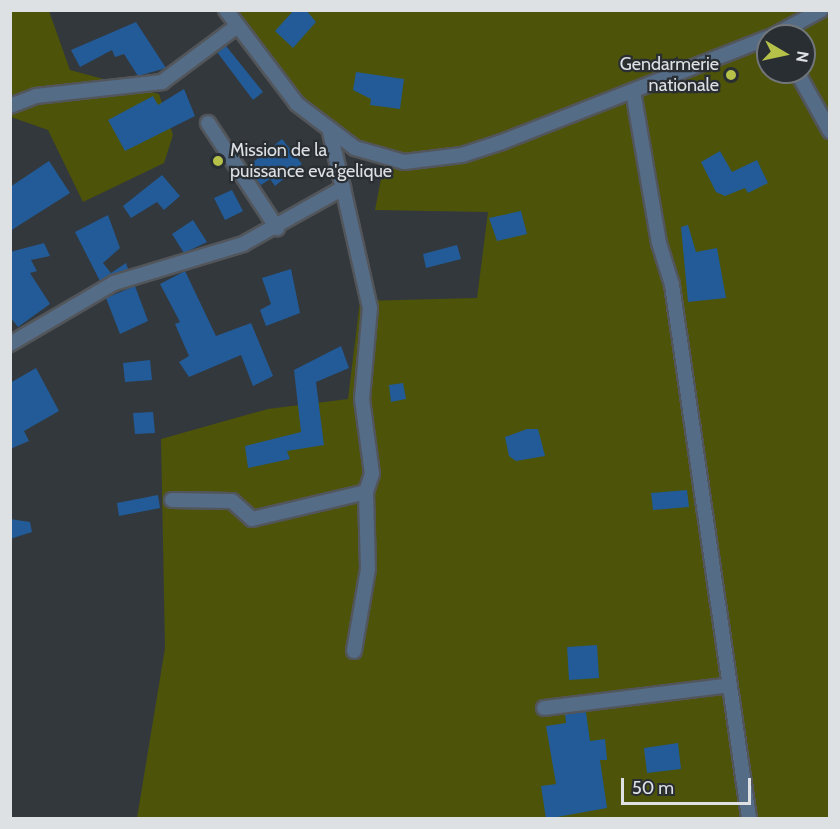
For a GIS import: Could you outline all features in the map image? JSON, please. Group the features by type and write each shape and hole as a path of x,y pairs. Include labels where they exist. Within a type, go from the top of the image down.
{"street":[{"path":"226,10 236,27 297,104 330,132 393,160 431,160 502,141 756,43"},
{"path":"796,24 821,10"},
{"path":"10,106 36,96 162,82 236,27"},
{"path":"804,84 830,131"},
{"path":"633,91 659,243 672,285 748,819"},
{"path":"208,123 278,228"},
{"path":"330,132 370,308 362,399 372,474 366,492 368,569 354,651"},
{"path":"10,344 114,283 278,228 343,188"},
{"path":"172,500 232,501 252,519 366,492"},
{"path":"544,708 730,685"}],"green space":[{"path":"11,11 49,11 70,70 159,94 173,135 164,163 83,202 48,130 11,117"},
{"path":"229,11 829,11 829,818 137,818 165,648 161,439 268,409 348,399 360,301 477,298 488,212 375,210 385,158 356,151 312,125"}],"building":[{"path":"294,10 306,10 316,22 293,48 275,31"},
{"path":"136,22 166,68 138,76 124,54 115,57 112,50 80,67 71,50"},
{"path":"226,46 263,92 253,100 217,52"},
{"path":"356,72 404,79 400,109 370,105 371,99 353,90"},
{"path":"184,89 195,116 125,151 108,120 153,96 158,105"},
{"path":"282,139 302,164 275,186 270,179 261,185 247,167"},
{"path":"720,151 732,172 757,160 768,183 748,193 745,188 725,196 716,192 701,162"},
{"path":"49,161 70,193 10,231 10,187"},
{"path":"162,175 180,196 164,210 157,202 131,218 123,206"},
{"path":"232,190 243,211 225,220 214,198"},
{"path":"521,211 527,234 497,241 489,218"},
{"path":"108,215 120,248 103,263 111,273 126,263 128,269 100,281 75,232"},
{"path":"193,220 207,242 184,253 172,234"},
{"path":"688,225 696,252 717,248 726,298 688,302 681,227"},
{"path":"44,243 50,256 31,260 37,271 30,273 50,304 18,327 10,317 10,252"},
{"path":"457,245 461,259 426,268 423,254"},
{"path":"291,269 300,313 266,326 260,310 271,304 262,278"},
{"path":"185,271 216,336 251,323 273,376 253,386 241,355 189,377 179,362 189,356 175,324 180,322 160,284"},
{"path":"135,286 148,321 120,334 106,298"},
{"path":"341,346 349,368 316,382 324,445 287,451 290,459 248,468 245,446 301,432 294,370"},
{"path":"150,360 152,380 125,382 123,363"},
{"path":"36,368 59,411 24,431 29,441 10,449 10,383"},
{"path":"403,383 406,399 391,402 389,385"},
{"path":"153,412 155,433 135,434 133,413"},
{"path":"527,429 538,429 545,456 516,461 509,456 505,437"},
{"path":"687,490 689,507 653,510 651,493"},
{"path":"158,495 160,508 119,516 117,503"},
{"path":"10,519 30,522 32,532 10,539"},
{"path":"597,645 599,678 569,680 567,647"},
{"path":"586,712 590,741 605,739 607,760 600,760 607,808 546,819 541,786 556,784 546,726 566,723 565,714"},
{"path":"678,743 681,769 647,773 644,748"}],"place":[{"name":"Gendarmerie nationale","path":"731,75"},
{"name":"Mission de la puissance eva'gelique","path":"218,161"}]}
